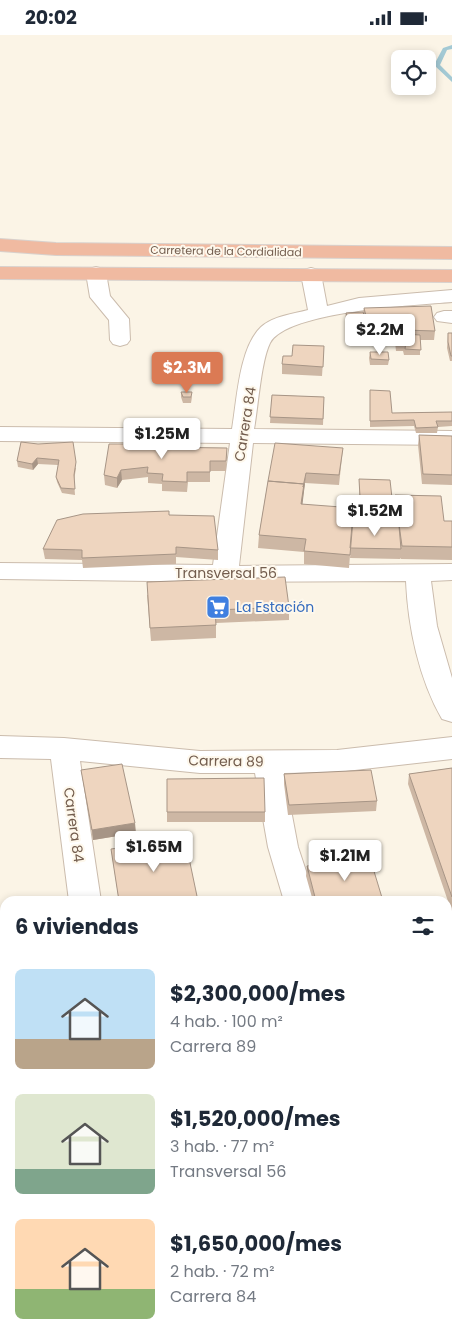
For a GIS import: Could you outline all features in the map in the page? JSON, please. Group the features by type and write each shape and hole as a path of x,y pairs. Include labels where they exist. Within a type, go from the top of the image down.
{"highway":[{"name":"Carretera de la Cordialidad","path":"0,245 56,249 452,253"},
{"name":"Carretera de la Cordialidad","path":"0,273 452,276"}],"street":[{"path":"96,273 100,297 119,319 120,340"},
{"path":"312,274 318,312"},
{"name":"Carrera 84","path":"225,573 242,436 255,359 260,343 269,331 288,321 318,312 359,304 452,296"},
{"path":"0,435 452,438"},
{"name":"Transversal 56","path":"0,571 225,573 452,572"},
{"path":"418,572 419,600 425,636 452,712"},
{"name":"Carrera 89","path":"0,747 64,749 200,761 268,762 337,761 452,749"},
{"name":"Carrera 84","path":"64,749 84,896"},
{"path":"268,762 283,847 298,896"}],"building":[{"path":"431,306 435,331 404,330 406,341 397,341 396,333 367,332 364,308"},
{"path":"363,312 367,324 349,325 346,313"},
{"path":"448,333 452,333 452,356 448,342"},
{"path":"404,334 420,335 421,350 405,349 406,341"},
{"path":"293,345 324,346 323,367 282,364 283,356 292,356"},
{"path":"370,352 388,352 389,360 371,359"},
{"path":"370,390 390,391 392,413 452,412 452,421 436,421 438,427 416,428 414,420 370,421"},
{"path":"181,392 192,392 191,397 183,397"},
{"path":"272,395 324,397 323,419 270,417"},
{"path":"419,435 452,436 452,475 423,474"},
{"path":"21,442 38,444 73,442 76,462 74,475 75,489 61,488 56,477 59,460 37,458 32,464 17,461"},
{"path":"275,443 343,448 339,475 306,473 304,484 268,481"},
{"path":"109,444 152,444 150,447 227,448 226,461 210,461 210,472 187,472 187,482 162,481 163,474 147,473 148,467 121,470 117,478 104,475"},
{"path":"359,479 390,480 392,498 360,497"},
{"path":"268,481 304,484 301,504 354,508 350,555 304,551 306,539 259,535"},
{"path":"395,495 441,496 444,521 452,521 452,547 402,546"},
{"path":"169,511 169,515 214,516 218,550 176,547 176,554 82,558 82,550 43,549 57,520 83,514"},
{"path":"352,525 399,526 401,549 350,548"},
{"name":"La Estación","path":"285,577 289,607 215,610 216,625 150,628 147,582"},
{"path":"122,764 135,823 92,830 81,770"},
{"path":"452,768 452,896 452,896 409,774"},
{"path":"371,770 377,801 289,805 284,774"},
{"path":"264,778 265,812 167,812 167,779"},
{"path":"185,839 197,896 118,896 111,849"},
{"path":"370,858 381,896 315,896 307,866"}],"waterway":[{"path":"452,47 445,49 437,65 452,80"}],"place":[{"name":"La Estación","path":"218,607"}]}
